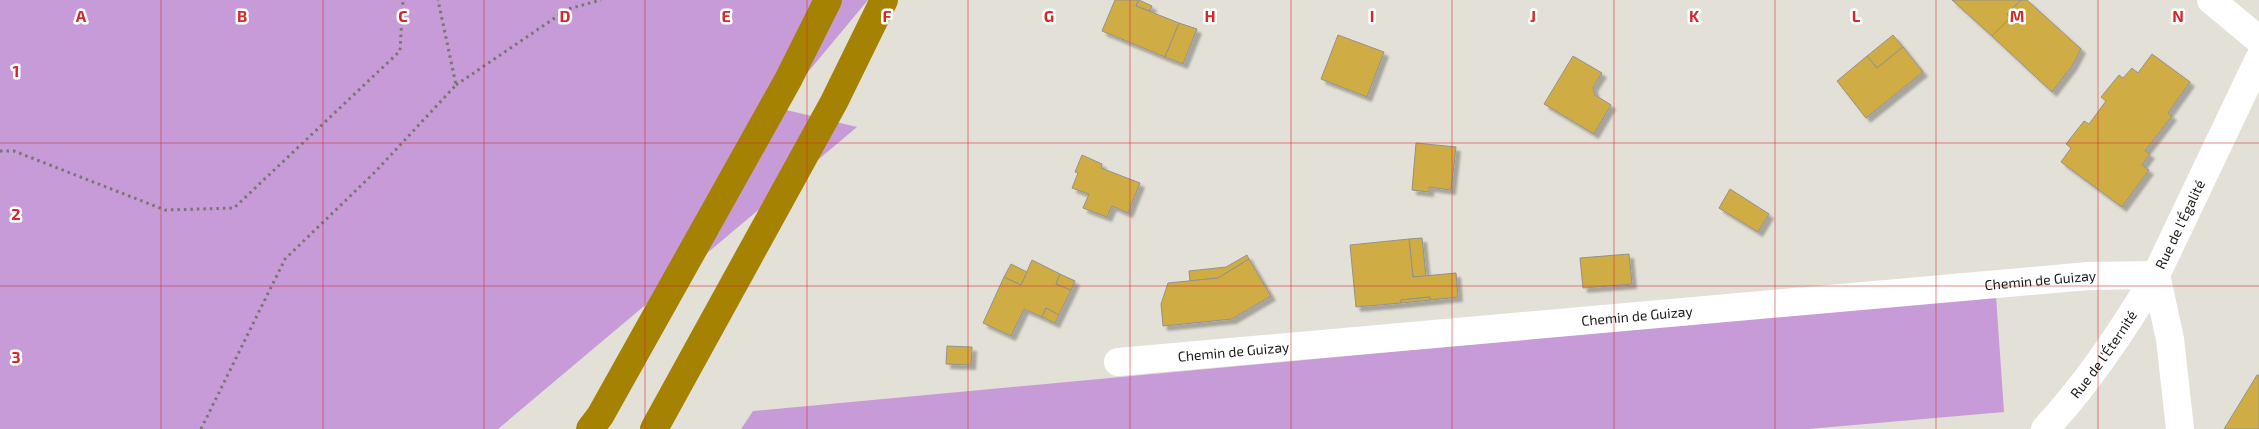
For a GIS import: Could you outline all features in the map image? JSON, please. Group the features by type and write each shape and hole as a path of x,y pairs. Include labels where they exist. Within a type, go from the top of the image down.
{"highway":[{"path":"590,429 600,416 788,80 828,0"},
{"path":"654,429 834,102 884,0"}],"street":[{"path":"2211,0 2259,40"},
{"name":"Rue de l'Égalité","path":"2180,429 2170,339 2156,275 2259,59"},
{"name":"Chemin de Guizay","path":"1118,362 2088,276 2156,275"},
{"name":"Rue de l'Éternité","path":"2045,429 2066,406 2126,322 2156,275"}],"path":[{"path":"0,151 14,151 165,210 234,208 400,51 403,0"},
{"path":"438,0 456,85"},
{"path":"201,429 285,258 375,172 456,85 568,9 601,0"}],"shaded area":[{"path":"0,0 868,0 778,108 857,127 498,429 0,429"},
{"path":"1996,296 2004,412 1808,429 741,429 753,411"}],"building":[{"path":"1115,0 1138,0 1136,6 1179,23 1165,57 1102,31"},
{"path":"1139,0 1152,6 1150,11 1136,6"},
{"path":"1952,0 2021,0 2007,14 2010,18 1992,36"},
{"path":"2021,0 2027,0 2081,49 2072,66 2052,92 1992,36 2010,18 2007,14"},
{"path":"1179,23 1197,29 1183,64 1165,57"},
{"path":"1338,35 1384,52 1367,97 1321,79"},
{"path":"1893,35 1903,47 1877,68 1867,56"},
{"path":"1903,47 1923,72 1866,118 1837,81 1867,56 1877,68"},
{"path":"2152,54 2190,82 2168,113 2172,116 2145,151 2150,154 2142,165 2149,170 2122,207 2061,162 2071,148 2066,144 2084,121 2089,124 2106,101 2101,97 2119,75 2123,78 2132,68 2138,73"},
{"path":"1573,56 1602,73 1593,87 1595,95 1611,105 1594,134 1544,104"},
{"path":"1416,143 1456,147 1451,190 1429,187 1429,192 1412,190"},
{"path":"1082,155 1102,164 1101,168 1140,183 1128,213 1112,206 1107,217 1083,208 1089,194 1072,188 1078,173 1075,172"},
{"path":"1730,189 1769,214 1758,232 1719,208"},
{"path":"1422,238 1426,276 1413,277 1409,239"},
{"path":"1409,239 1413,277 1456,273 1458,297 1430,300 1430,297 1401,300 1401,303 1356,307 1350,245"},
{"path":"1629,254 1632,284 1583,288 1580,258"},
{"path":"1247,255 1249,259 1218,278 1190,281 1189,271 1226,267"},
{"path":"1249,259 1271,296 1232,319 1163,326 1161,304 1168,283 1218,278"},
{"path":"1032,260 1060,274 1056,284 1071,290 1059,315 1046,308 1042,317 1024,309 1011,336 983,323 1004,277 1021,285"},
{"path":"1011,264 1027,272 1021,285 1004,277"},
{"path":"1060,274 1075,281 1071,290 1056,284"},
{"path":"1430,297 1430,300 1401,303 1401,300"},
{"path":"1046,308 1059,315 1055,323 1042,317"},
{"path":"947,346 972,347 971,365 946,364"},
{"path":"2257,375 2259,375 2259,429 2224,429"}]}
